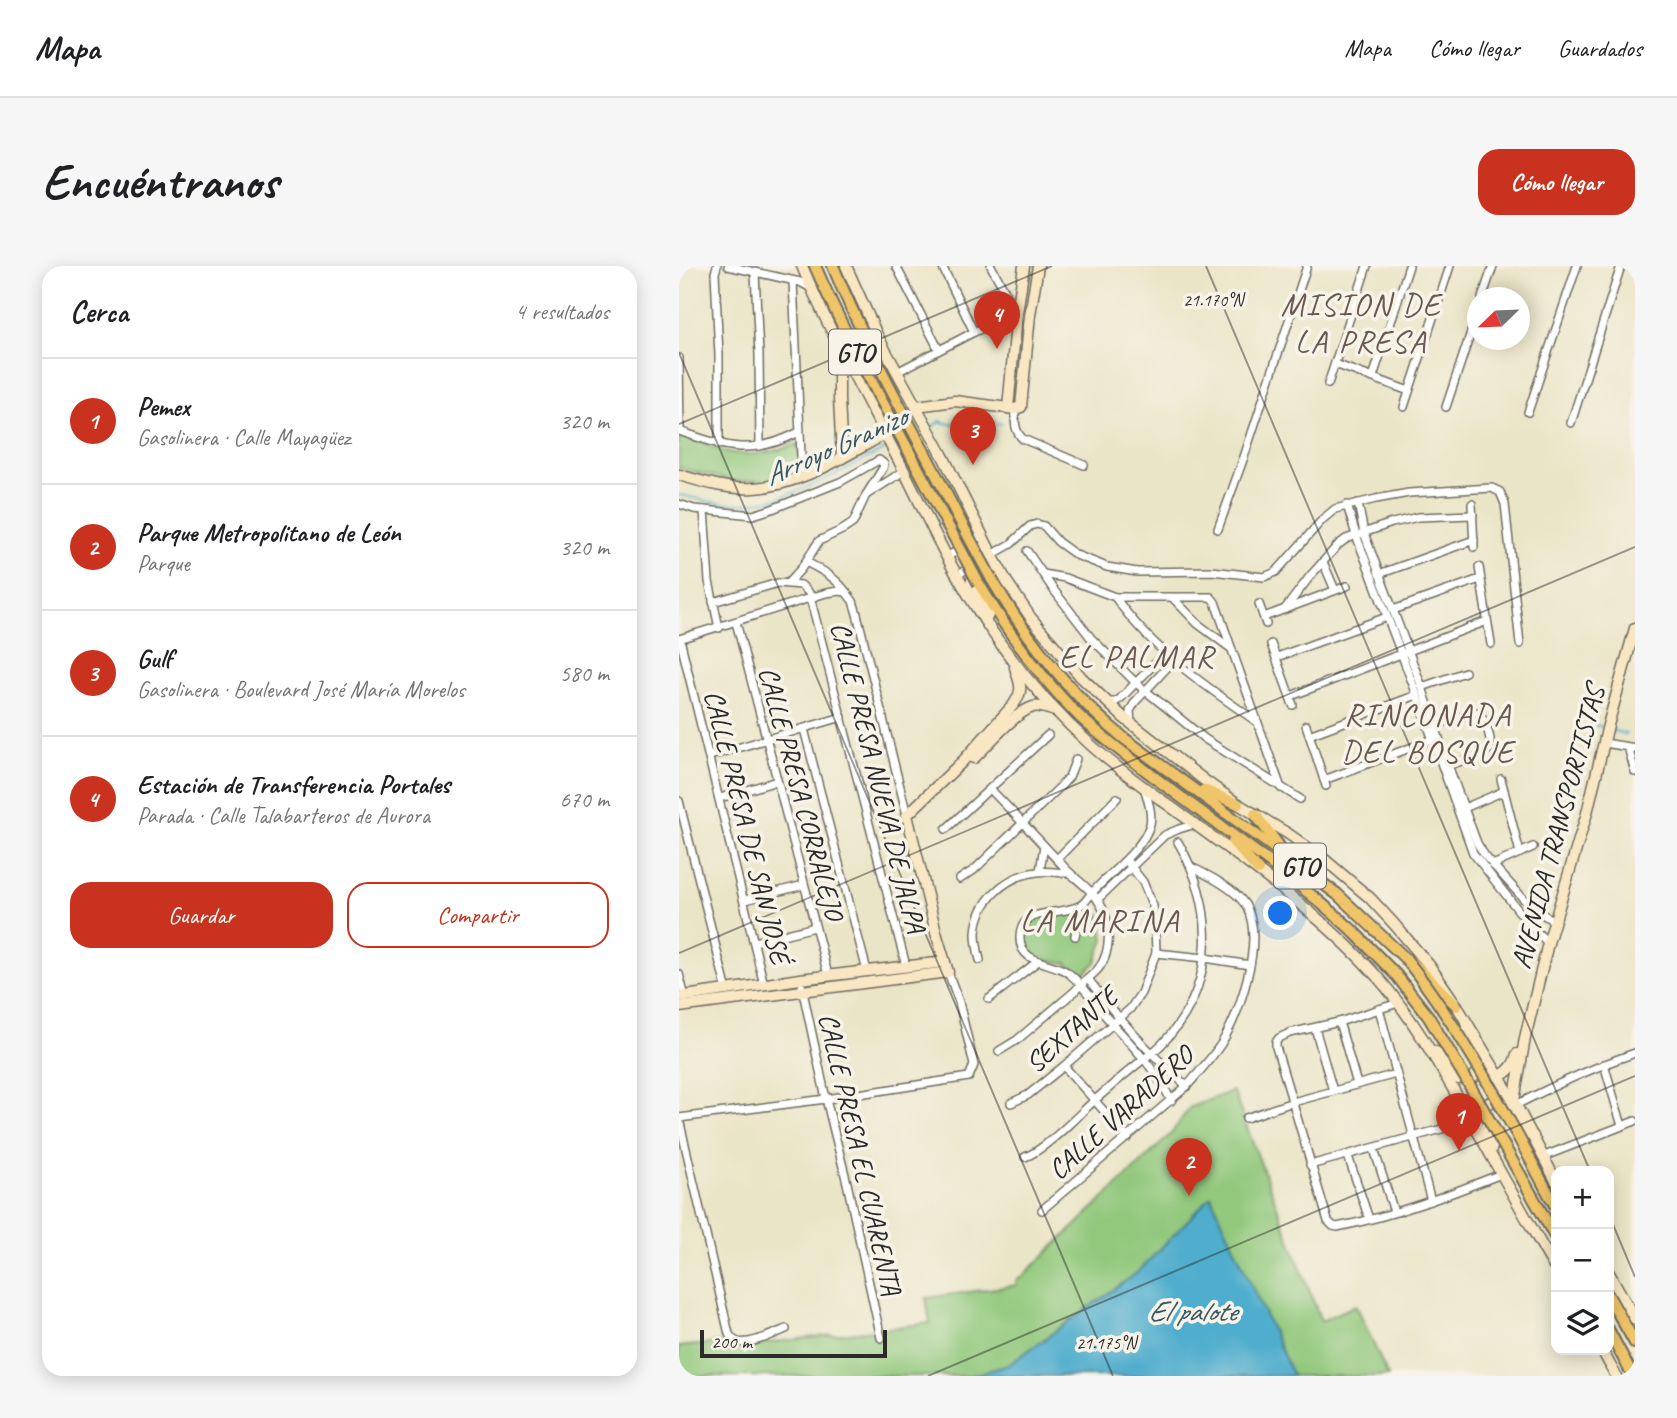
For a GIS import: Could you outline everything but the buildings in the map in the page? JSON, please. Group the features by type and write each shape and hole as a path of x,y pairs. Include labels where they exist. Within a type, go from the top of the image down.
{"main road":[{"name":"GTO","path":"815,266 845,332 979,584 1008,630 1048,683 1090,726 1301,887 1353,930 1397,976 1428,1016 1551,1229"},
{"name":"GTO","path":"833,266 865,341 973,547 1007,605 1039,651 1104,721 1337,894 1406,959 1457,1031 1551,1198"},
{"path":"1185,783 1238,804"},
{"path":"1255,814 1287,856"},
{"path":"1217,824 1258,870"},
{"path":"1380,935 1411,960 1457,1006"},
{"path":"1614,1306 1633,1339"},
{"path":"1614,1341 1631,1373"}],"street":[{"path":"717,266 719,444"},
{"path":"728,266 800,282 812,289"},
{"path":"804,266 839,345 947,557 1014,663 1090,744 1287,892 1363,962 1398,1003 1430,1051 1551,1261"},
{"path":"847,266 877,335 939,447 992,555 1023,606 1081,677 1132,724 1238,804 1324,859 1370,898 1414,946 1457,1006 1515,1103 1551,1172"},
{"path":"896,266 939,349"},
{"path":"942,266 974,332"},
{"path":"991,266 1017,313"},
{"path":"1024,266 1017,313 1011,409 1015,425 1023,439 1084,465"},
{"path":"916,405 954,401 1011,409 1021,407 1038,266"},
{"path":"1219,529 1307,266"},
{"path":"1328,384 1367,266"},
{"path":"1373,377 1409,266"},
{"path":"1404,407 1450,266"},
{"path":"1486,287 1493,266"},
{"path":"1528,412 1577,266"},
{"path":"1571,423 1621,266"},
{"path":"755,272 760,446"},
{"path":"793,281 802,477"},
{"path":"897,372 939,349 1017,313 1030,315"},
{"path":"1446,407 1467,344"},
{"path":"839,345 842,458"},
{"path":"679,358 680,431 736,448 772,444 799,432"},
{"path":"1335,364 1409,391"},
{"path":"679,475 718,485 753,488 773,486 802,477 887,438"},
{"path":"679,504 704,510 753,515 840,482 879,460 882,461 883,468 853,523 819,541 788,583"},
{"path":"866,495 903,468"},
{"path":"957,575 1015,542 1030,526 1039,524 1069,551 1107,567 1137,572 1212,571 1264,577 1276,572 1326,515 1335,509 1409,493 1492,488 1500,492 1507,511 1520,644"},
{"path":"1358,503 1360,534 1405,652 1422,687 1435,725 1435,738 1448,765 1473,853 1529,924 1549,943"},
{"path":"1380,574 1474,543 1472,504"},
{"path":"1347,505 1380,574 1390,613"},
{"path":"704,510 707,560 719,628"},
{"path":"1285,609 1342,541 1392,523 1419,517 1473,515"},
{"path":"937,537 956,537 965,530 973,517"},
{"path":"947,557 982,535"},
{"path":"1027,551 1070,613 1136,684 1205,739 1300,799"},
{"path":"786,1329 761,1339 739,1342 729,1334 679,1119 969,1077 974,1065 959,1002 946,967 853,601 838,582 806,562"},
{"path":"1323,562 1335,590"},
{"path":"1479,567 1491,644"},
{"path":"985,621 987,611 971,582 979,572 995,572 1010,598 1023,606"},
{"path":"1043,574 1065,578 1115,597 1211,597 1281,788"},
{"path":"1277,657 1480,579"},
{"path":"713,602 778,583 804,587 812,598"},
{"path":"1259,604 1265,620 1285,609 1347,586"},
{"path":"680,639 812,598 846,592"},
{"path":"1115,597 1138,626 1174,660 1257,721"},
{"name":"CALLE PRESA NUEVA DE JALPA","path":"812,598 906,966"},
{"path":"1173,598 1198,624 1230,647"},
{"path":"1291,696 1487,621"},
{"name":"CALLE PRESA CORRALEJO","path":"736,622 828,975"},
{"name":"AVENIDA TRANSPORTISTAS","path":"1515,1103 1525,1038 1549,943 1587,813 1635,628"},
{"name":"CALLE PRESA DE SAN JOSÉ","path":"680,639 764,985"},
{"path":"1271,644 1293,705"},
{"path":"1107,702 1121,699 1166,652"},
{"path":"1405,652 1417,695 1477,843 1522,898 1555,922"},
{"path":"1132,724 1131,708 1174,660"},
{"path":"908,818 1014,704 1020,695 1021,687 1014,663"},
{"path":"1422,687 1465,672"},
{"path":"1309,734 1417,695"},
{"path":"908,818 1020,715 1034,707 1057,711"},
{"path":"1435,725 1475,712 1479,713 1483,720 1490,742 1489,749 1476,757 1448,765"},
{"path":"710,756 842,717"},
{"path":"1306,725 1325,783 1435,738"},
{"path":"804,729 867,971"},
{"path":"946,829 1048,735"},
{"path":"1605,740 1632,747 1635,772"},
{"path":"960,879 974,870 1069,777 1076,759"},
{"path":"1501,779 1520,853"},
{"path":"720,798 777,780"},
{"path":"1144,787 1150,824 1141,842 1086,901 1057,912 1035,915 1024,925 1020,934 1021,947 1037,962 1066,972 1187,1086"},
{"path":"990,789 1098,900 1107,925 1108,945 1103,963 1094,975 1028,1032 999,1051"},
{"path":"1461,809 1504,791"},
{"path":"1057,859 1117,798"},
{"path":"679,801 727,991"},
{"path":"1150,824 1165,835"},
{"path":"1098,900 1165,835 1195,824"},
{"path":"1025,1157 1042,1147 1160,1047 1190,1006 1205,958 1206,936 1201,894 1178,842"},
{"path":"1040,871 1044,846"},
{"path":"1493,865 1533,848"},
{"name":"SEXTANTE","path":"1011,1103 1028,1095 1064,1066 1130,1009 1141,993 1156,953 1155,923 1153,906 1143,882 1126,860"},
{"name":"CALLE VARADERO","path":"1042,1210 1187,1086 1206,1065 1230,1028 1241,1001 1250,965 1252,926 1247,907 1232,892 1191,867"},
{"path":"980,960 977,926 992,894 1020,876 1040,871 1070,873"},
{"path":"745,900 804,885"},
{"path":"1075,936 1078,906"},
{"path":"1529,924 1538,912"},
{"path":"754,942 815,927"},
{"path":"1156,953 1250,965"},
{"path":"989,999 1037,962"},
{"path":"679,974 682,997 906,966 946,967"},
{"path":"679,1007 802,991 946,967"},
{"name":"CALLE PRESA EL CUARENTA","path":"800,979 881,1338"},
{"path":"1088,979 1115,1021 1161,1082 1171,1101"},
{"path":"1398,1003 1339,1022 1282,1036 1276,1042 1328,1221 1337,1227 1369,1219 1431,1201 1501,1174"},
{"path":"1380,1009 1431,1201"},
{"path":"1339,1022 1357,1084"},
{"path":"1430,1051 1441,1052 1458,1079 1473,1078 1481,1066 1480,1057 1467,1035 1468,1024"},
{"path":"1315,1028 1333,1091"},
{"name":"AVENIDA TRANSPORTISTAS","path":"1499,1077 1508,1072 1514,1064 1525,1038"},
{"path":"1515,1103 1567,1079 1635,1053"},
{"path":"1604,1064 1622,1126"},
{"path":"1064,1066 1128,1138"},
{"path":"1161,1082 1170,1072"},
{"path":"1246,1118 1293,1102 1396,1074"},
{"path":"1490,1153 1493,1144 1482,1123 1481,1115 1487,1104 1492,1102 1502,1103 1509,1108 1521,1130 1533,1136"},
{"path":"1310,1165 1471,1121"},
{"path":"1542,1157 1635,1121"},
{"path":"1374,1149 1394,1212"},
{"path":"1349,1156 1369,1219"},
{"path":"1614,1282 1635,1319"},
{"path":"1605,1355 1616,1376"}],"green space":[{"path":"679,435 741,454 769,452 798,444 800,470 767,480 733,481 679,468"},
{"path":"1090,908 1100,913 1104,939 1096,962 1084,974 1066,963 1037,959 1024,946 1022,938 1026,925 1034,917"},
{"path":"1233,1091 1321,1321 1356,1305 1388,1376 679,1376 679,1347 726,1342 734,1347 930,1323 926,1298 1017,1285 1016,1280 1171,1134 1190,1107"}],"water":[{"name":"El palote","path":"1211,1196 1293,1376 970,1376 1008,1365 1138,1272"}],"waterway":[{"name":"Arroyo Granizo","path":"931,427 942,421 952,424 960,415 1002,424"},
{"name":"Arroyo Granizo","path":"679,495 727,504 770,500 811,486 888,448"},
{"path":"1595,725 1602,727"},
{"path":"1610,730 1626,734"}],"place":[{"name":"Estación de Transferencia Portales","path":"997,349"},
{"name":"Gulf","path":"973,465"},
{"name":"Pemex","path":"1459,1151"},
{"name":"Parque Metropolitano de León","path":"1189,1196"}],"district":[{"name":"MISION DE LA PRESA","path":"1361,322"},
{"name":"EL PALMAR","path":"1137,656"},
{"name":"RINCONADA DEL BOSQUE","path":"1428,732"},
{"name":"LA MARINA","path":"1100,920"}]}
